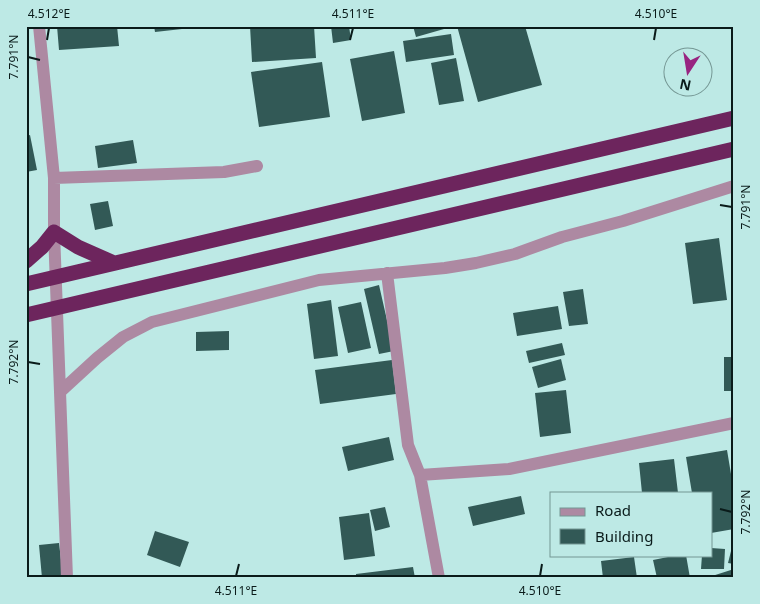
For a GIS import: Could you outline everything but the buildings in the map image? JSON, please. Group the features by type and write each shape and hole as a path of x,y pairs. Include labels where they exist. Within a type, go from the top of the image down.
{"highway":[{"path":"26,284 734,118"},
{"path":"26,315 734,149"},
{"path":"26,261 54,232 78,247 114,263"}],"street":[{"path":"39,26 54,178 54,232 67,578"},
{"path":"54,178 224,172 257,166"},
{"path":"60,392 123,337 152,322 319,280 461,265 515,254 562,237 623,221 734,186"},
{"path":"387,273 408,446 420,475 439,578"},
{"path":"420,475 509,469 734,423"}]}
